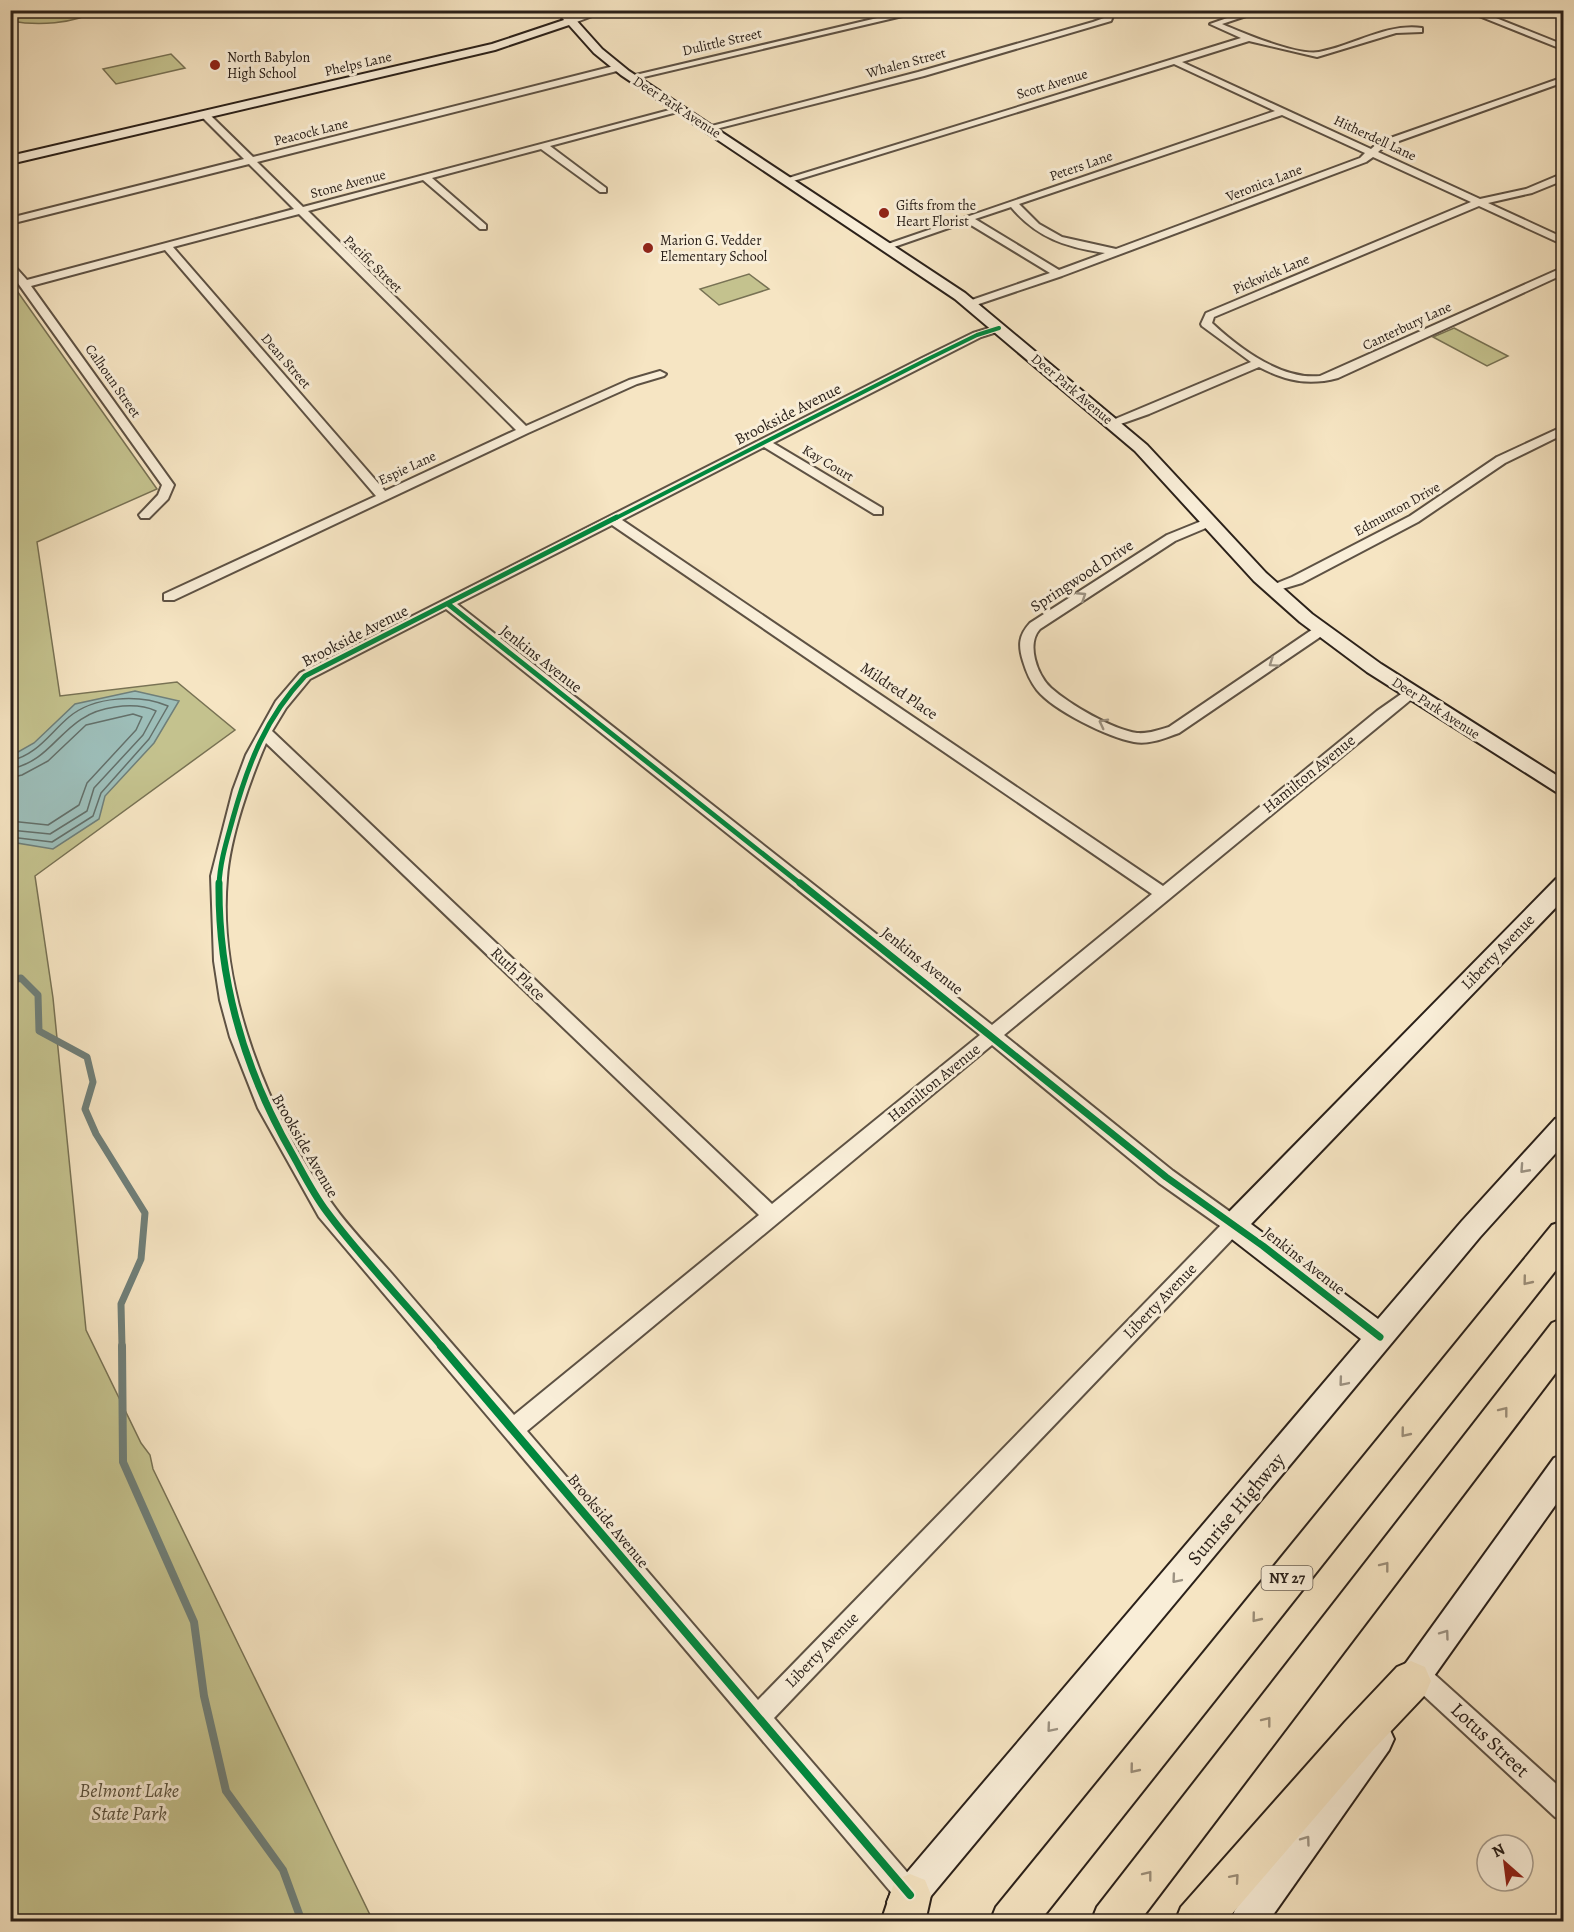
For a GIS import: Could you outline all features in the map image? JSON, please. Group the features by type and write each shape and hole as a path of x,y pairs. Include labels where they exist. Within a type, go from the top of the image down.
{"highway":[{"name":"NY 27","path":"1011,1922 1563,1235"},
{"path":"1112,1922 1563,1334"},
{"path":"1196,1922 1359,1736 1414,1677"}],"main road":[{"name":"Deer Park Avenue","path":"561,10 618,68 887,246 970,304 1159,466 1272,588 1321,630 1412,693 1563,790"},
{"name":"Phelps Lane","path":"10,160 495,47 571,21"},
{"name":"Liberty Avenue","path":"1233,1225 1563,885"},
{"name":"Sunrise Highway","path":"900,1913 1380,1337 1471,1229 1563,1126"},
{"name":"Jenkins Avenue","path":"1233,1225 1380,1337"},
{"path":"1247,1922 1373,1748 1414,1677 1563,1468"}],"street":[{"path":"571,21 604,10"},
{"name":"Dulittle Street","path":"631,77 924,10"},
{"path":"1260,10 1214,24 1246,39 1317,55 1395,31 1419,30"},
{"path":"1468,10 1563,48"},
{"name":"Whalen Street","path":"708,128 921,74 1096,24 1107,14"},
{"name":"Scott Avenue","path":"787,180 1246,39"},
{"name":"Hitherdell Lane","path":"1174,61 1563,242"},
{"name":"Peacock Lane","path":"10,221 618,68"},
{"name":"Veronica Lane","path":"970,304 1058,274 1364,160 1382,144 1563,79"},
{"name":"Stone Avenue","path":"25,284 678,109"},
{"name":"Peters Lane","path":"887,246 1284,111"},
{"name":"Pacific Street","path":"205,115 524,431"},
{"path":"542,145 603,190"},
{"name":"Pickwick Lane","path":"1260,362 1215,333 1206,324 1210,315 1480,202 1529,190 1563,176"},
{"path":"425,177 483,226"},
{"path":"1013,203 1027,223 1059,242 1116,252"},
{"path":"967,219 1058,274"},
{"name":"Dean Street","path":"167,246 383,496"},
{"name":"Calhoun Street","path":"10,264 168,485 164,496 145,515"},
{"name":"Canterbury Lane","path":"1260,362 1295,378 1314,380 1334,376 1563,270"},
{"name":"Brookside Avenue","path":"900,1913 757,1718 326,1211 270,1118 246,1061 228,1004 220,948 219,871 241,788 264,732 286,694 305,676 926,360 977,335 999,328"},
{"path":"1112,424 1260,362"},
{"name":"Espie Lane","path":"170,597 524,431 633,382 660,374"},
{"name":"Edmunton Drive","path":"1272,588 1297,580 1414,519 1501,460 1563,429"},
{"name":"Kay Court","path":"763,442 878,511"},
{"name":"Mildred Place","path":"614,520 1163,894"},
{"name":"Springwood Drive","path":"1209,522 1171,538 1035,626 1026,635 1024,645 1035,677 1046,690 1120,732 1135,737 1149,738 1174,730 1321,630"},
{"name":"Jenkins Avenue","path":"448,604 992,1035 1166,1177 1233,1225"},
{"name":"Hamilton Avenue","path":"513,1429 1382,714 1412,693"},
{"name":"Ruth Place","path":"264,732 772,1216"},
{"name":"Liberty Avenue","path":"757,1718 1233,1225"},
{"name":"Lotus Street","path":"1414,1677 1563,1808"}],"green space":[{"path":"35,10 97,11 77,19 55,23 11,21 11,15"},
{"path":"171,54 185,68 116,84 103,69"},
{"path":"749,274 769,289 719,305 700,289"},
{"name":"Belmont Lake State Park","path":"10,281 157,489 37,542 60,696 177,682 235,730 35,876 53,998 86,1330 141,1443 150,1455 153,1469 373,1921 11,1921"},
{"path":"1454,328 1508,356 1487,366 1433,337"}],"water":[{"path":"135,691 179,701 154,743 105,796 99,819 53,849 11,842 11,756 34,743 75,704"}],"waterway":[{"path":"10,981 21,978 38,995 39,1031 87,1057 93,1082 85,1109 96,1134 145,1213 141,1259 121,1304 122,1347"},
{"path":"122,1346 123,1462 194,1622 204,1696 226,1791 283,1870 302,1922"}],"cycle path":[{"path":"910,1895 326,1211 267,1108 239,1037 222,961 219,882 225,846 254,755 281,704 305,676 926,360 977,335 999,328"},
{"path":"448,604 992,1035 1166,1177 1263,1246 1380,1337"}],"place":[{"name":"North Babylon High School","path":"215,65"},
{"name":"Gifts from the Heart Florist","path":"884,213"},
{"name":"Marion G. Vedder Elementary School","path":"648,248"}]}
